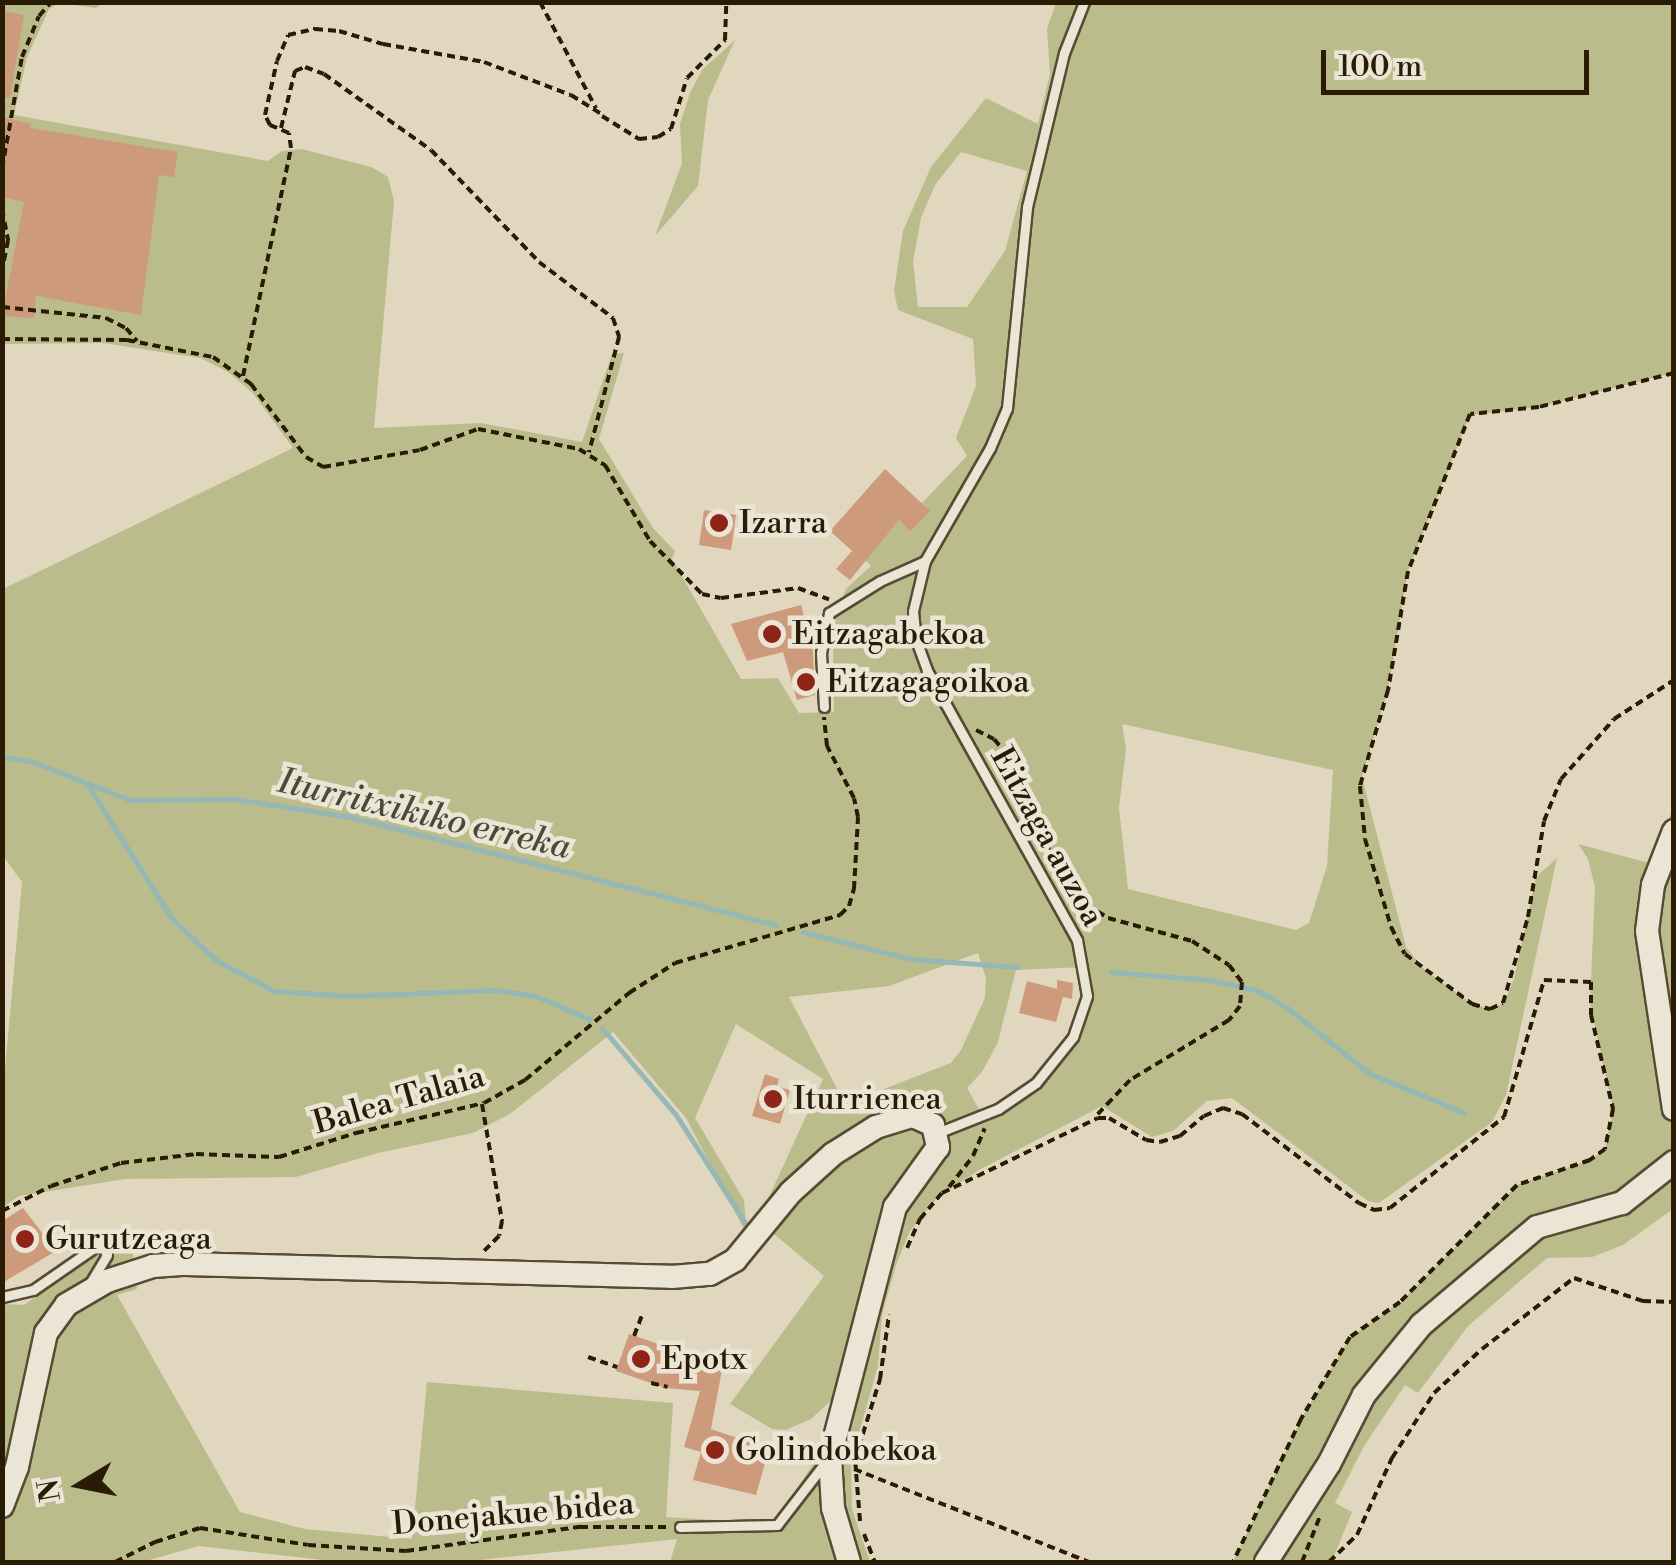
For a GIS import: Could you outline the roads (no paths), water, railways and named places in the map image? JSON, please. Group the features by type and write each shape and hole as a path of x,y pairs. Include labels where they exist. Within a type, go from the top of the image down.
{"street":[{"path":"1674,832 1653,885 1647,931 1674,1109"},
{"path":"2,1506 17,1467 40,1348 57,1313 82,1294 133,1271 164,1264 710,1274 734,1260 797,1186 864,1134 908,1116 930,1122 937,1133 937,1150 901,1196 888,1228 830,1457 833,1508 849,1562"},
{"path":"1266,1562 1329,1464 1364,1396 1422,1324 1536,1227 1622,1203 1674,1162"}],"lane":[{"name":"Eitzaga auzoa","path":"937,1133 990,1112 1028,1090 1057,1060 1082,1016 1087,979 1077,940 960,730 916,640 914,598 924,561 990,448 1007,408 1027,206 1062,60 1084,2"},
{"path":"824,708 822,645 829,613 838,604 924,561"},
{"path":"2,1297 32,1290 101,1244 106,1247 105,1260 82,1294"},
{"name":"Donejakue bidea","path":"680,1527 777,1525 813,1473 830,1457"}],"waterway":[{"name":"Iturritxikiko erreka","path":"2,756 33,762 130,800 235,799 350,817 777,925"},
{"path":"87,784 172,919 216,960 274,991 350,996 495,990 536,996 589,1019"},
{"name":"Iturritxikiko erreka","path":"803,932 911,959 1018,967"},
{"name":"Iturritxikiko erreka","path":"1111,972 1211,980 1259,991 1289,1009 1369,1073 1464,1113"},
{"path":"602,1028 676,1115 746,1224"}],"place":[{"name":"Izarra","path":"719,523"},
{"name":"Eitzagabekoa","path":"772,634"},
{"name":"Eitzagagoikoa","path":"806,682"},
{"name":"Iturrienea","path":"773,1099"},
{"name":"Gurutzeaga","path":"25,1239"},
{"name":"Epotx","path":"641,1359"},
{"name":"Golindobekoa","path":"715,1450"}]}
